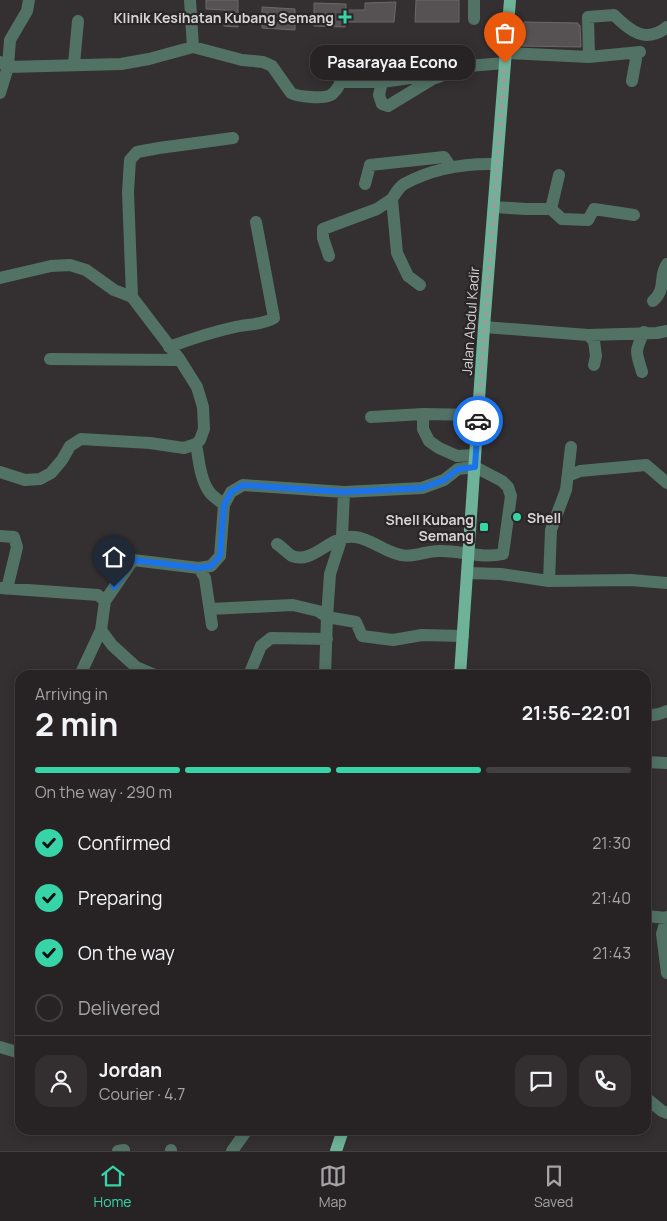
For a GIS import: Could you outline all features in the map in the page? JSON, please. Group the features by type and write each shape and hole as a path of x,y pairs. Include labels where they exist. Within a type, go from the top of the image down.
{"main road":[{"name":"Jalan Abdul Kadir","path":"460,670 484,327 510,0"},
{"path":"336,1151 341,1135"}],"street":[{"path":"0,92 10,40 27,11 30,0"},
{"path":"190,0 193,47"},
{"path":"474,0 474,19"},
{"path":"589,57 588,17 614,15 634,32 648,36 667,27"},
{"path":"74,64 78,21"},
{"path":"4,65 122,64 193,47 242,60 268,63 291,93 295,95 327,96 337,90 341,82"},
{"path":"382,82 379,96 382,104 388,106 435,78 468,66 505,58 589,57 636,52 632,82"},
{"path":"332,65 341,82"},
{"path":"341,82 382,82 410,78 435,78"},
{"path":"132,297 128,192 130,160 137,152 151,149 233,138"},
{"path":"365,184 370,165 444,156 450,166"},
{"path":"329,256 323,238 323,229 377,209 392,199 403,185 450,166 472,163 497,164"},
{"path":"551,209 559,175"},
{"path":"392,199 397,253 408,276 420,284"},
{"path":"494,207 551,209 562,219 588,220 594,209 634,215"},
{"path":"169,347 203,335 237,326 268,322 274,318 256,222"},
{"path":"653,301 659,297 664,288 664,267 667,264"},
{"path":"0,278 52,266 70,265 86,270 114,290 132,297 180,360 197,387 203,406 204,428 200,440 196,444 184,448 150,443 81,439 70,446 62,460 51,473 40,479 26,480 0,472"},
{"path":"484,327 588,335 667,331"},
{"path":"642,372 636,355 644,332"},
{"path":"588,335 594,341 596,356 594,365"},
{"path":"50,359 180,360"},
{"path":"371,417 423,414 478,415"},
{"path":"423,414 423,430 428,441 457,456 475,461 508,487 511,496 502,554 501,574"},
{"path":"196,444 206,484 211,494 224,505"},
{"path":"549,581 551,530 566,490 571,447"},
{"path":"82,670 101,630 105,601 133,560 199,568 211,566 220,556 224,505 231,492 243,485 344,492 422,488 444,480 458,469 475,461"},
{"path":"568,476 580,471 646,465 667,482"},
{"path":"325,670 330,574 342,536 344,492"},
{"path":"0,536 14,537 17,547 4,588 98,595 105,601"},
{"path":"277,544 292,556 301,557 317,553 342,536 355,536 371,541 384,550 402,556 439,551 469,555 493,556 502,554"},
{"path":"199,568 205,578 212,625"},
{"path":"467,573 501,574 549,581 631,580 667,583"},
{"path":"210,609 293,604 318,611 327,617 356,622 362,636 393,640 422,635 463,636"},
{"path":"101,630 112,645 136,668 141,670"},
{"path":"251,670 261,646 271,638 327,640"},
{"path":"651,715 667,711"},
{"path":"651,762 667,763"},
{"path":"651,916 667,918 662,934 667,973"},
{"path":"0,1047 15,1052"},
{"path":"651,1102 667,1113"},
{"path":"232,1151 243,1135"}],"building":[{"path":"206,0 238,0 238,27 224,26 225,10 206,9"},
{"path":"416,0 459,0 459,22 415,22"},
{"path":"396,2 394,22 346,22 345,27 314,26 314,3 346,4 346,10 365,10 365,3"},
{"path":"262,7 295,9 295,30 262,28"},
{"path":"524,22 578,23 580,25 581,47 522,46"}],"way so far":[{"path":"478,421 505,63"}],"place":[{"name":"Klinik Kesihatan Kubang Semang","path":"345,17"},
{"name":"Pasarayaa Econo","path":"505,63"},
{"name":"Shell","path":"517,517"},
{"name":"Shell Kubang Semang","path":"484,527"}],"route":[{"path":"114,587 133,560 199,568 211,566 220,556 224,505 231,492 243,485 344,492 422,488 444,480 458,469 475,467 478,421"}]}
